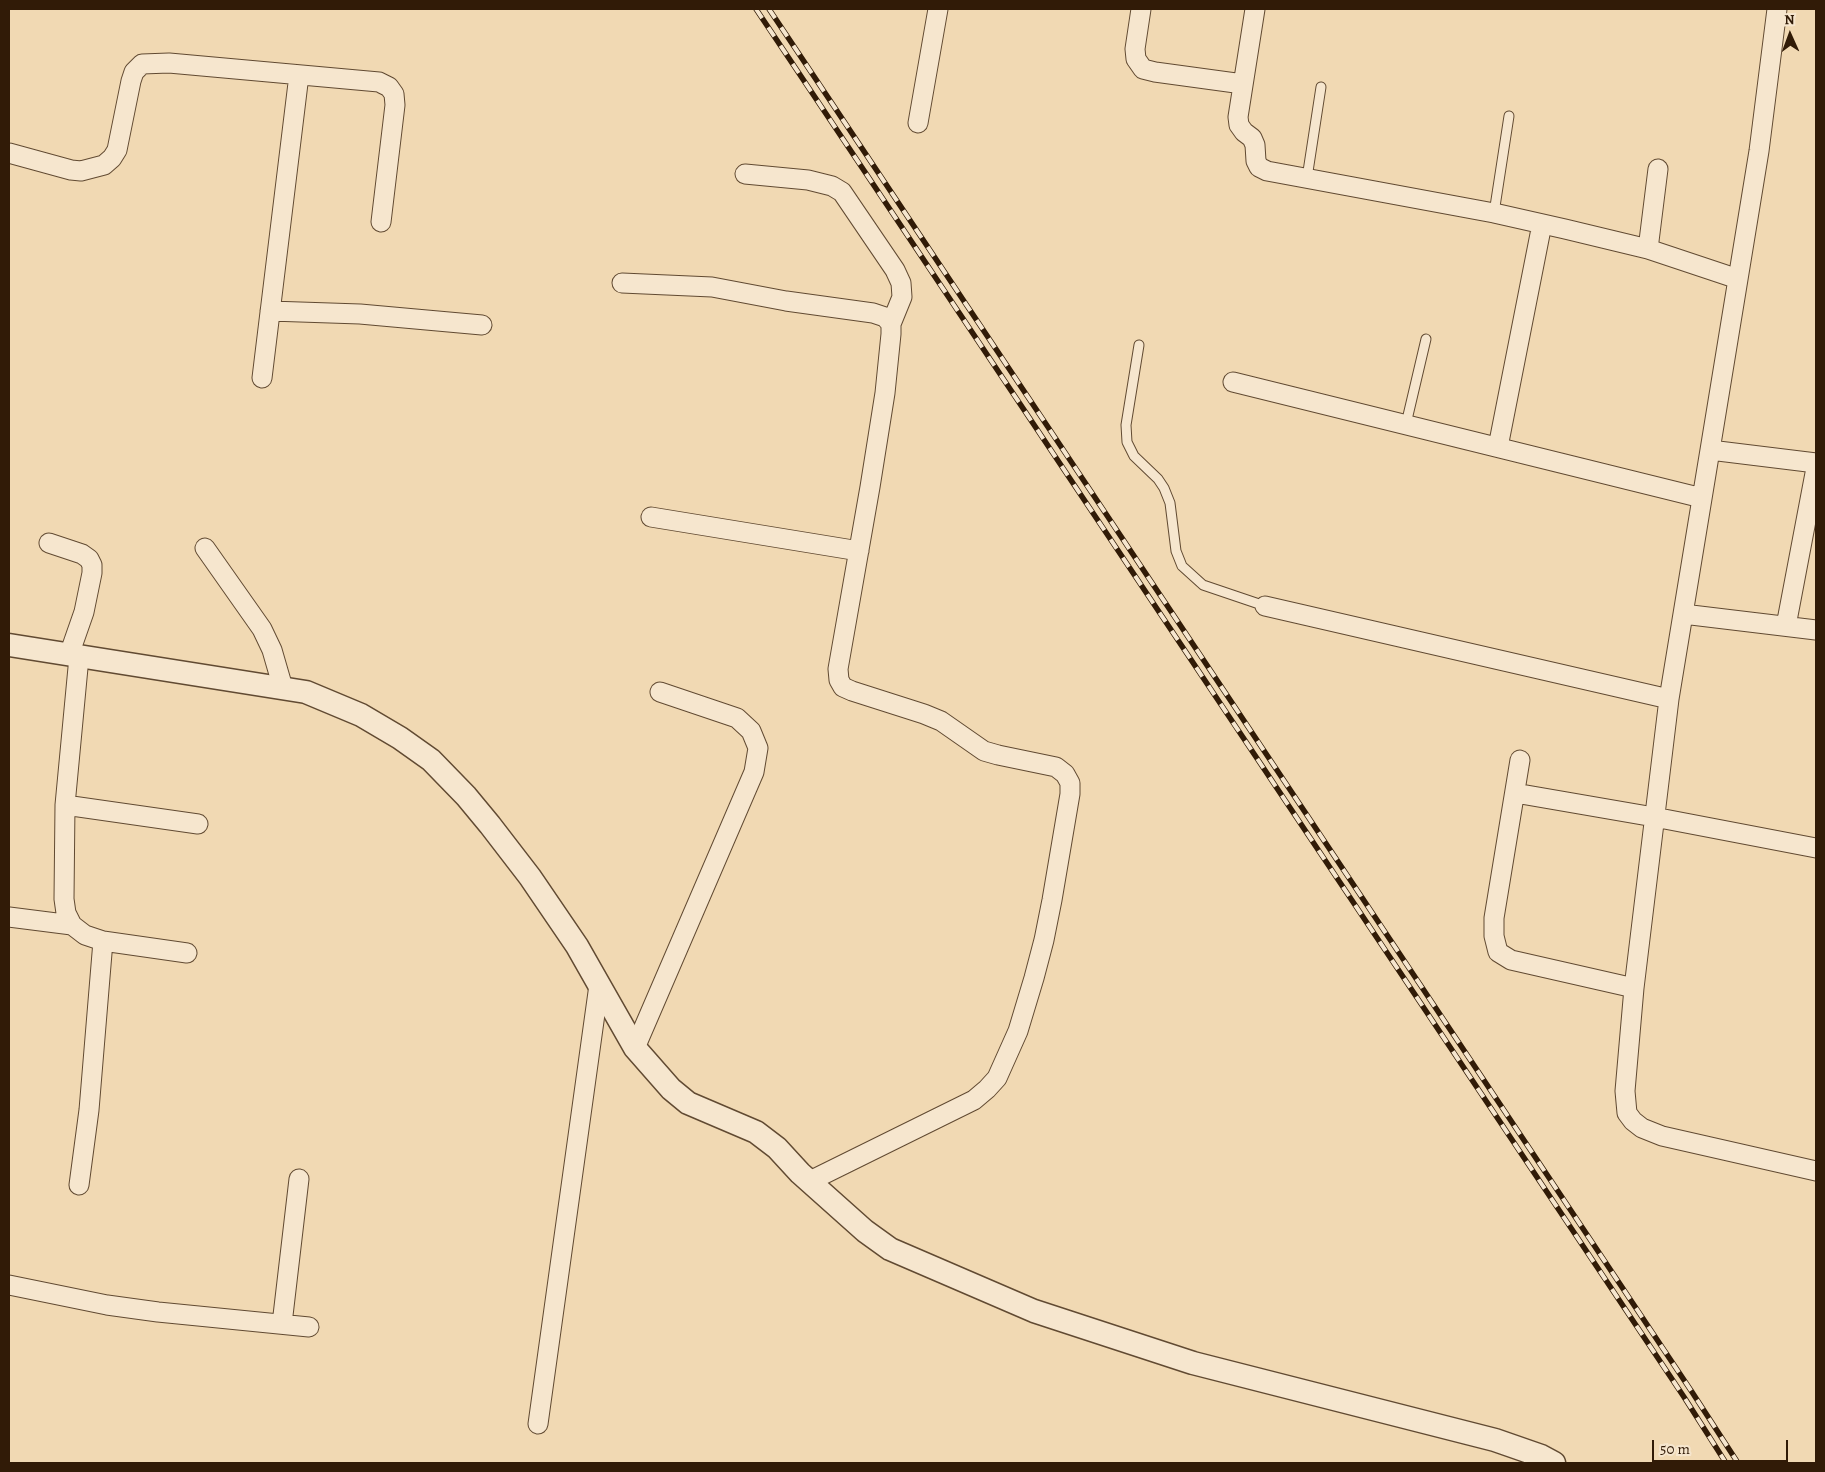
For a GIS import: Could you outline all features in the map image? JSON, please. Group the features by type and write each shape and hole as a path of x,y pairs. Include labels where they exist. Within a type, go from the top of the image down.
{"street":[{"path":"918,123 938,9"},
{"path":"1141,9 1135,49 1136,59 1143,69 1243,84"},
{"path":"1255,9 1238,118 1239,125 1252,138 1256,152 1256,161 1259,166 1267,171 1494,213 1542,224 1648,250 1738,279"},
{"path":"1777,9 1760,150 1669,698 1634,988 1625,1091 1627,1113 1642,1128 1662,1136 1816,1171"},
{"path":"9,153 80,171 104,165 117,150 131,81 134,72 142,64 169,63 380,82 389,87 394,94 395,105 381,222"},
{"path":"262,378 299,75"},
{"path":"1648,250 1658,169"},
{"path":"745,174 808,180 832,186 842,192 895,270 901,283 902,297 891,324 892,334 885,393 838,669 839,680 843,687 852,691 941,721 984,751 998,756 1056,767 1065,774 1070,783 1070,794 1052,900 1034,978 1018,1032 998,1078 974,1100 810,1181"},
{"path":"1498,448 1542,224"},
{"path":"622,284 726,289 786,301 873,313 885,318 891,324"},
{"path":"270,311 360,314 482,325"},
{"path":"1233,382 1702,498"},
{"path":"1710,450 1816,463"},
{"path":"1786,626 1816,468"},
{"path":"651,517 859,551"},
{"path":"49,543 82,554 89,559 92,565 92,573 74,656 65,805 64,898 66,913 72,925 85,935 103,941 187,953"},
{"path":"205,548 262,629 272,650 283,688"},
{"path":"1265,606 1669,698"},
{"path":"1683,614 1816,630"},
{"path":"9,645 306,692 361,715 400,738 430,760 478,811 530,877 577,946 635,1048 671,1089 688,1103 756,1132 777,1148 865,1231 890,1249 1034,1312 1193,1363 1495,1440 1554,1463"},
{"path":"635,1048 754,772 758,748 751,731 737,718 660,692"},
{"path":"1520,760 1494,918 1494,936 1498,952 1511,960 1634,988"},
{"path":"1515,793 1816,848"},
{"path":"65,805 198,824"},
{"path":"9,917 72,925"},
{"path":"79,1185 89,1110 103,941"},
{"path":"538,1424 599,985"},
{"path":"282,1324 299,1179"},
{"path":"9,1285 141,1310 309,1327"}],"lane":[{"path":"1307,178 1321,87"},
{"path":"1494,213 1509,116"},
{"path":"1406,424 1426,339"},
{"path":"1139,345 1126,425 1127,442 1134,456 1158,479 1164,488 1170,503 1176,551 1182,566 1203,585 1265,606"}],"railway":[{"path":"756,9 1684,1397 1726,1463"},
{"path":"769,9 1738,1463"}]}
